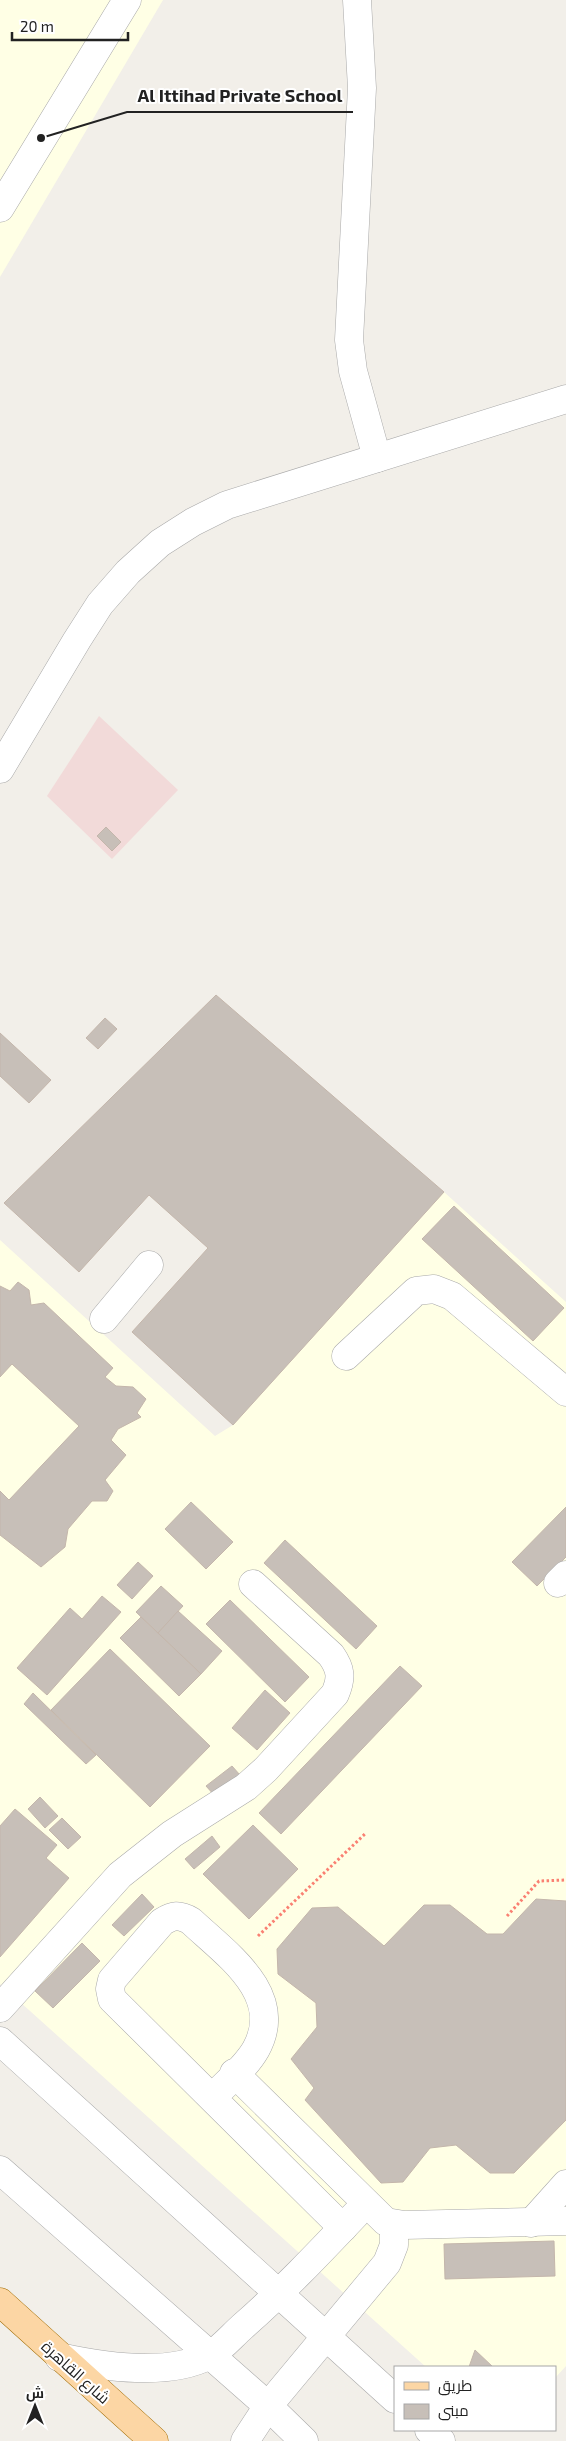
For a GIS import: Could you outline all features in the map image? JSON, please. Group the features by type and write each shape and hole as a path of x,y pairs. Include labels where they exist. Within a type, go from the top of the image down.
{"main road":[{"name":"شارع القاهرة","path":"0,2302 154,2441"}],"street":[{"path":"0,208 127,0"},
{"path":"357,0 362,88 349,340 353,371 377,458"},
{"path":"0,769 100,604 128,572 160,543 193,522 228,504 566,399"},
{"path":"104,1319 149,1265"},
{"path":"346,1356 416,1291 434,1289 452,1296 566,1392"},
{"path":"0,2008 120,1875 172,1834 246,1787 266,1769 335,1694 340,1681 339,1667 330,1655 253,1584"},
{"path":"212,2098 255,2051 262,2036 265,2020 263,2003 257,1988 233,1961 191,1921 181,1916 171,1916 162,1922 112,1980 110,1989 112,1999 343,2228"},
{"path":"0,2041 394,2398"},
{"path":"234,2073 386,2222 394,2225 566,2221"},
{"path":"0,2170 268,2406 304,2441"},
{"path":"531,2223 566,2184"},
{"path":"60,2357 88,2364 146,2368 175,2366 210,2355 280,2294 366,2204"},
{"path":"246,2441 268,2406 387,2263 394,2245 394,2225"},
{"path":"430,2431 441,2441"}],"path":[{"path":"233,1961 366,1833"},
{"path":"507,1916 539,1882 566,1880"}],"shaded area":[{"path":"0,0 163,0 0,277"},
{"path":"99,716 178,790 112,859 47,796"},
{"path":"444,1192 566,1302 566,2366 556,2377 556,2366 425,2366 0,1984 0,1240 215,1436 233,1425"}],"building":[{"path":"106,827 121,842 112,851 97,836"},
{"path":"216,995 444,1192 233,1425 132,1332 208,1248 149,1195 79,1272 4,1203"},
{"path":"105,1018 117,1029 98,1049 86,1038"},
{"path":"0,1033 51,1080 29,1103 0,1076"},
{"path":"454,1206 564,1308 533,1341 422,1239"},
{"path":"18,1282 29,1290 31,1305 44,1303 113,1368 105,1377 116,1386 133,1387 146,1399 137,1413 141,1417 118,1429 111,1440 126,1455 105,1480 113,1491 107,1501 92,1501 68,1529 65,1547 41,1567 0,1535 0,1491 9,1500 79,1426 12,1364 0,1377 0,1286 10,1291"},
{"path":"191,1502 233,1542 206,1569 165,1529"},
{"path":"566,1507 566,1557 537,1586 512,1562"},
{"path":"285,1540 377,1626 356,1649 264,1563"},
{"path":"138,1562 153,1576 132,1599 117,1585"},
{"path":"161,1586 183,1606 158,1633 136,1612"},
{"path":"102,1596 121,1612 47,1695 17,1668 70,1608 82,1619"},
{"path":"230,1600 309,1677 285,1702 206,1624"},
{"path":"178,1611 222,1651 201,1674 158,1633"},
{"path":"141,1617 201,1674 179,1696 120,1638"},
{"path":"110,1649 210,1746 150,1807 51,1710"},
{"path":"400,1666 422,1686 281,1834 259,1813"},
{"path":"265,1690 290,1713 257,1750 232,1728"},
{"path":"33,1693 96,1755 86,1764 24,1704"},
{"path":"232,1766 240,1775 215,1796 206,1786"},
{"path":"40,1797 58,1816 45,1828 28,1809"},
{"path":"15,1809 57,1845 46,1858 69,1878 0,1957 0,1826"},
{"path":"62,1818 81,1837 68,1849 49,1830"},
{"path":"253,1825 298,1869 249,1919 203,1874"},
{"path":"212,1836 220,1847 194,1869 185,1859"},
{"path":"142,1894 154,1907 124,1936 112,1925"},
{"path":"536,1899 566,1901 566,2120 514,2173 490,2173 456,2145 430,2148 403,2182 381,2183 305,2100 314,2088 291,2059 317,2027 316,2003 278,1974 277,1949 312,1908 338,1907 384,1946 424,1905 450,1905 487,1934 503,1934"},
{"path":"82,1943 100,1961 53,2008 35,1991"},
{"path":"554,2241 555,2276 445,2279 444,2244"},
{"path":"475,2350 492,2366 469,2366"}],"place":[{"name":"Al Ittihad Private School","path":"41,138"}]}
